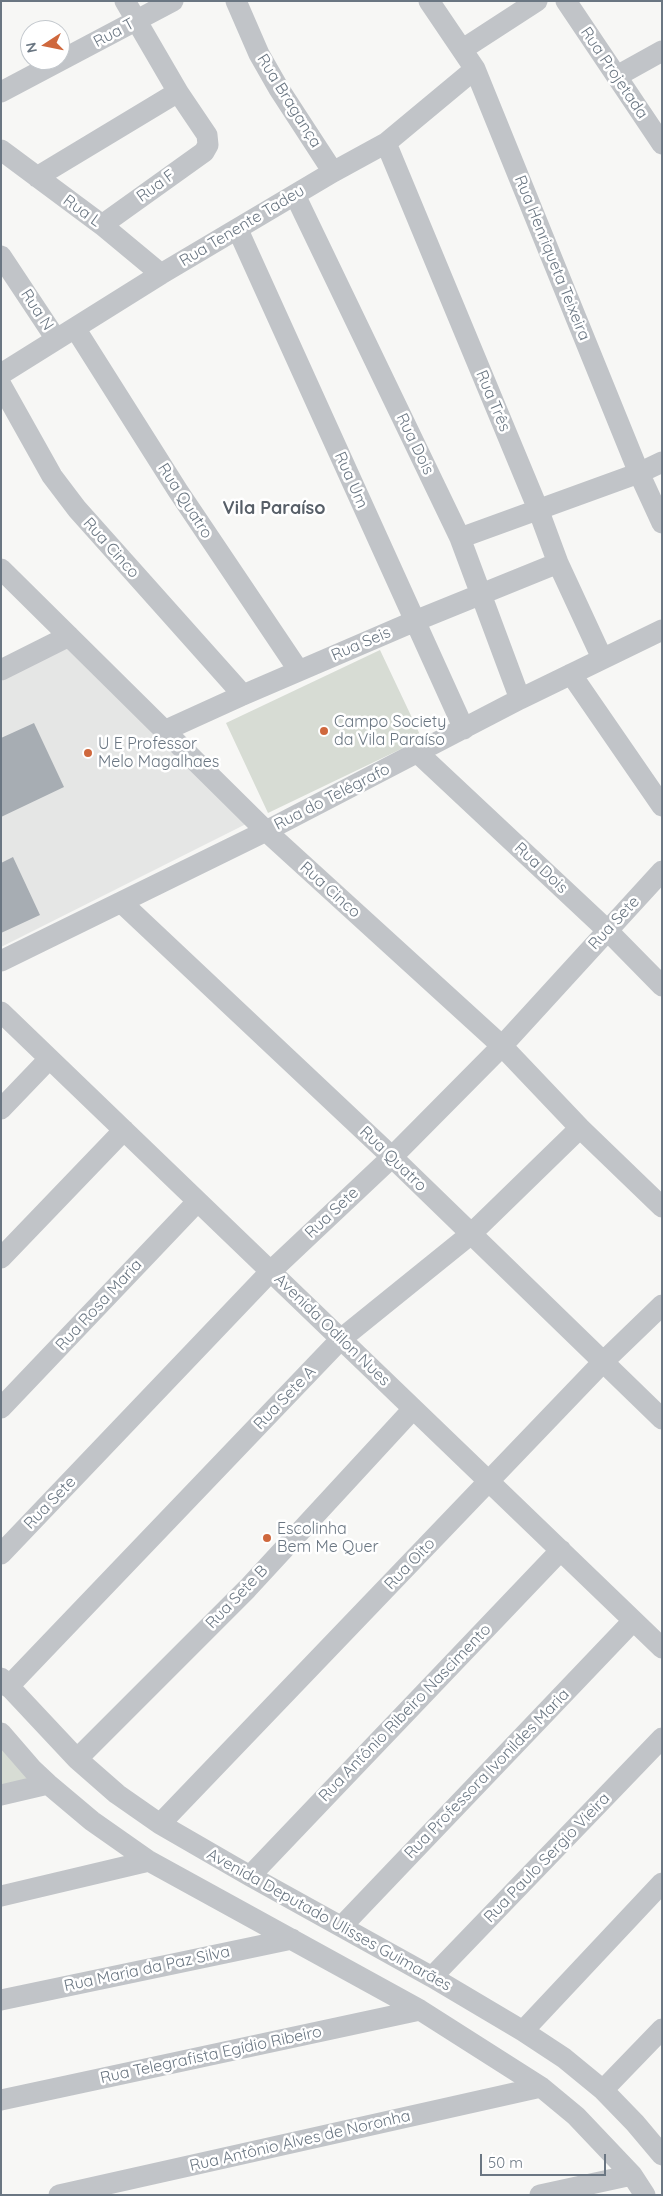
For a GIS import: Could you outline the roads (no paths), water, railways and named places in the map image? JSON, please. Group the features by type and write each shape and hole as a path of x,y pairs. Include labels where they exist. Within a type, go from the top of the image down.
{"street":[{"path":"37,177 178,92 125,1"},
{"name":"Rua T","path":"1,92 173,1"},
{"name":"Rua Bragança","path":"236,1 259,54 279,89 333,172"},
{"name":"Rua Henriqueta Teixeira","path":"429,1 463,49 475,70 639,474 662,523"},
{"path":"463,49 537,1"},
{"name":"Rua Projetada","path":"566,1 662,144"},
{"path":"617,76 662,51"},
{"name":"Rua Tenente Tadeu","path":"1,374 161,274 333,172 386,143 475,70"},
{"name":"Rua F","path":"102,225 204,152 208,145 207,135 178,92"},
{"name":"Rua Três","path":"386,143 538,509 558,563 602,658"},
{"name":"Rua L","path":"1,150 102,225 161,274"},
{"name":"Rua Dois","path":"295,195 460,538 520,699"},
{"name":"Rua Um","path":"238,230 464,729"},
{"name":"Rua N","path":"4,265 56,339"},
{"name":"Rua Quatro","path":"76,328 178,491 298,671"},
{"name":"Rua Cinco","path":"1,385 47,468 77,509 243,695"},
{"path":"460,538 639,474 662,462"},
{"name":"Rua Seis","path":"166,730 415,621 558,563"},
{"name":"Rua Cinco","path":"1,569 166,730 266,831 502,1046 580,1128 662,1207"},
{"name":"Rua do Telégrafo","path":"1,961 266,831 520,699 662,630"},
{"path":"1,670 69,636"},
{"path":"571,674 662,806"},
{"name":"Rua Dois","path":"418,753 607,930 662,986"},
{"name":"Rua Sete","path":"1,1554 271,1271 392,1157 502,1046 662,871"},
{"name":"Rua Quatro","path":"121,902 392,1157 602,1363 662,1419"},
{"name":"Avenida Odilon Nues","path":"1,1012 196,1202 271,1271 662,1648"},
{"path":"1,1109 49,1059"},
{"name":"Rua Sete A","path":"5,1683 341,1339 471,1234 580,1128"},
{"path":"1,1258 124,1130"},
{"name":"Rua Rosa Maria","path":"1,1408 196,1202"},
{"name":"Rua Oito","path":"160,1824 602,1363 662,1305"},
{"name":"Rua Sete B","path":"77,1759 247,1589 414,1409"},
{"name":"Rua Antônio Ribeiro Nascimento","path":"250,1876 561,1550"},
{"name":"Rua Professora Ivonildes Maria","path":"342,1926 633,1621"},
{"name":"Avenida Deputado Ulisses Guimarães","path":"5,1683 77,1759 117,1794 160,1824 523,2030 564,2058 602,2090 662,2155"},
{"name":"Avenida Deputado Ulisses Guimarães","path":"1,1733 48,1784 92,1821 149,1861 370,1981 420,2010 541,2087 576,2116 632,2175 646,2195"},
{"name":"Rua Paulo Sergio Vieira","path":"432,1977 662,1738"},
{"path":"1,1795 48,1784"},
{"path":"1,1896 149,1861"},
{"path":"523,2030 662,1883"},
{"name":"Rua Maria da Paz Silva","path":"1,2000 292,1939"},
{"path":"370,1981 386,1952"},
{"name":"Rua Telegrafista Egídio Ribeiro","path":"1,2100 420,2010"},
{"path":"602,2090 662,2029"},
{"name":"Rua Antônio Alves de Noronha","path":"59,2195 541,2087"},
{"path":"540,2195 632,2175"}],"place":[{"name":"Campo Society da Vila Paraíso","path":"324,731"},
{"name":"U E Professor Melo Magalhaes","path":"88,753"},
{"name":"Escolinha Bem Me Quer","path":"267,1538"}],"district":[{"name":"Vila Paraíso","path":"274,509"}]}
